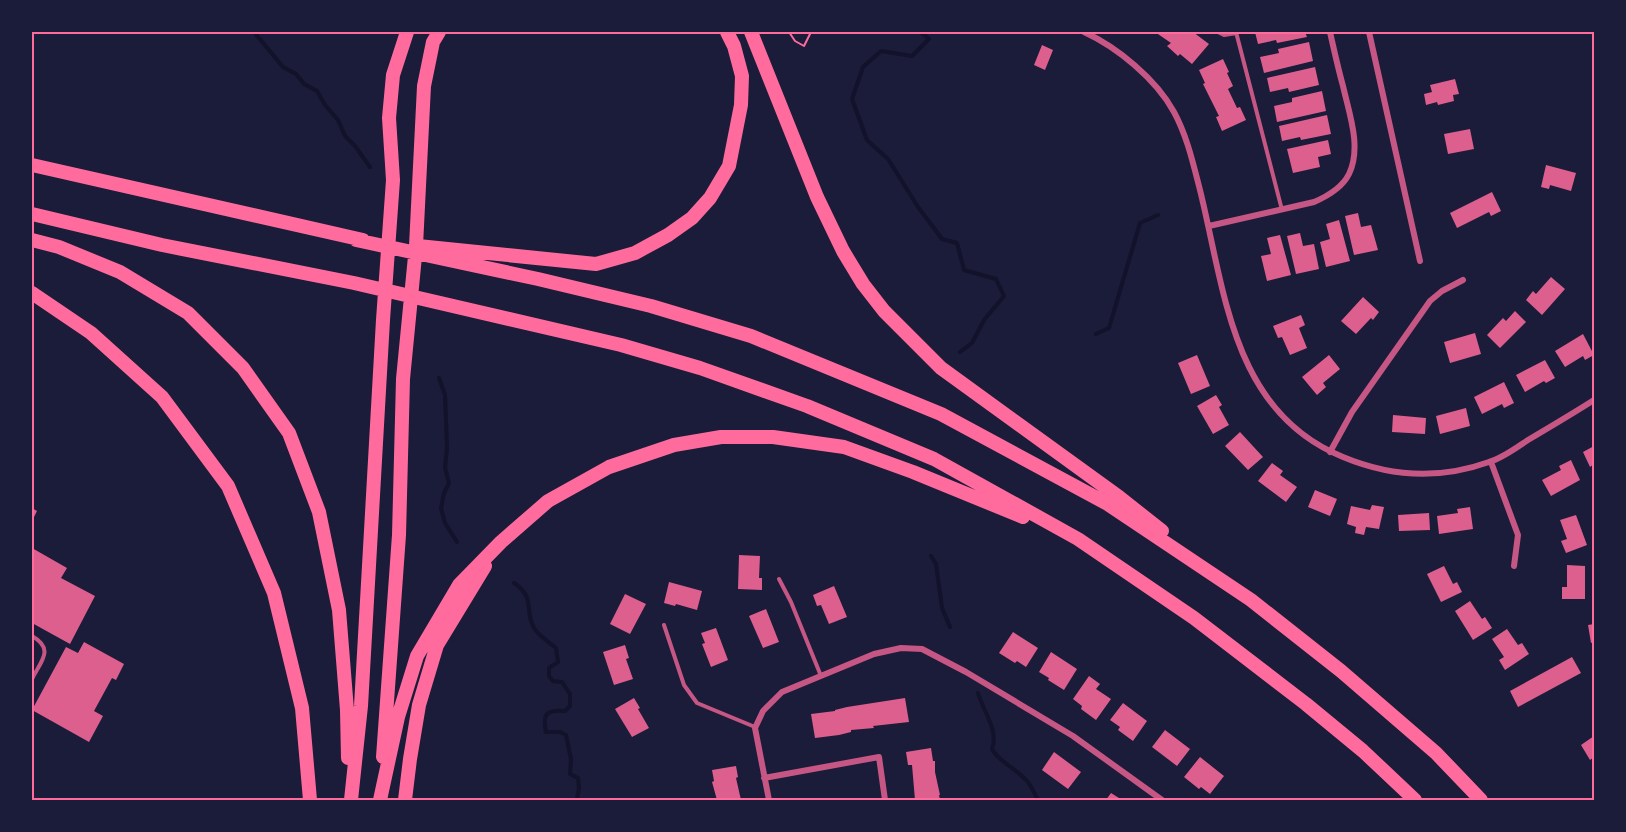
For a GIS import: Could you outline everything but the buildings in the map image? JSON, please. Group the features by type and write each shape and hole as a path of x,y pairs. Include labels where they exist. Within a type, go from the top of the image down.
{"highway":[{"path":"349,801 361,706 393,180 389,118 393,75 407,32"},
{"path":"380,801 399,534 403,379 416,246 424,86 433,42 439,32"},
{"path":"32,165 356,240 448,254 596,264 635,253 668,235 692,218 710,198 729,166 741,105 742,76 734,46 727,32"},
{"path":"751,32 827,219 863,284 884,311 941,368 1119,498 1341,671 1436,753 1482,801"},
{"path":"32,214 162,245 354,283 644,352 700,368 807,406 934,459 1078,539 1194,618 1363,751 1415,801"},
{"path":"32,240 60,247 120,272 188,313 243,368 289,433 319,512 339,610 347,710 349,801"},
{"path":"448,254 651,306 751,336 941,414 1106,503 1251,600"},
{"path":"32,293 91,333 162,397 228,486 274,593 302,708 310,801"},
{"path":"380,801 398,717 417,656 459,585 501,542 549,501 609,467 674,445 721,437 773,436 844,447 913,472 1078,539"},
{"path":"405,801 419,705 437,645 501,542"}],"street":[{"path":"1083,32 1106,44 1133,65 1158,90 1173,111 1191,153 1225,305 1247,364 1262,392 1285,420 1308,440 1364,466 1398,473 1430,475 1491,462 1594,400"},
{"path":"1209,226 1314,202 1341,186 1349,174 1354,158 1353,128 1330,32"},
{"path":"1369,32 1420,261"},
{"path":"1330,452 1352,412 1430,301 1442,291 1463,280"},
{"path":"1491,462 1518,535 1514,566"},
{"path":"769,801 755,728 763,711 782,692 874,654 901,648 922,650 966,672 1073,736 1162,801"},
{"path":"764,777 879,757 885,801"}],"lane":[{"path":"1218,32 1224,35 1236,32 1282,211"},
{"path":"779,579 822,676"},
{"path":"664,625 684,686 697,703 755,728"},
{"path":"32,636 44,645 45,652 32,679"}],"path":[{"path":"789,32 795,41 804,46 811,32"}],"waterway":[{"path":"254,32 283,67 317,91 338,120 345,136 370,167"},
{"path":"921,32 929,39 912,56 881,51 863,67 852,99 867,140 888,159 918,207 942,239 957,243 964,270 996,279 1004,296 984,320 972,343 960,352"},
{"path":"1096,334 1109,328 1140,223 1158,215"},
{"path":"439,378 445,395 447,447 445,468 449,483 441,508 445,523 457,542"},
{"path":"931,556 936,564 942,608 950,627"},
{"path":"514,583 525,594 534,628 556,648 558,662 549,668 549,676 553,681 562,682 570,694 570,706 565,711 554,711 547,714 545,726 546,732 560,732 566,735 571,759 570,774 578,778 577,800"},
{"path":"978,693 992,728 994,742 992,749 999,758 1027,781 1038,800"}]}
